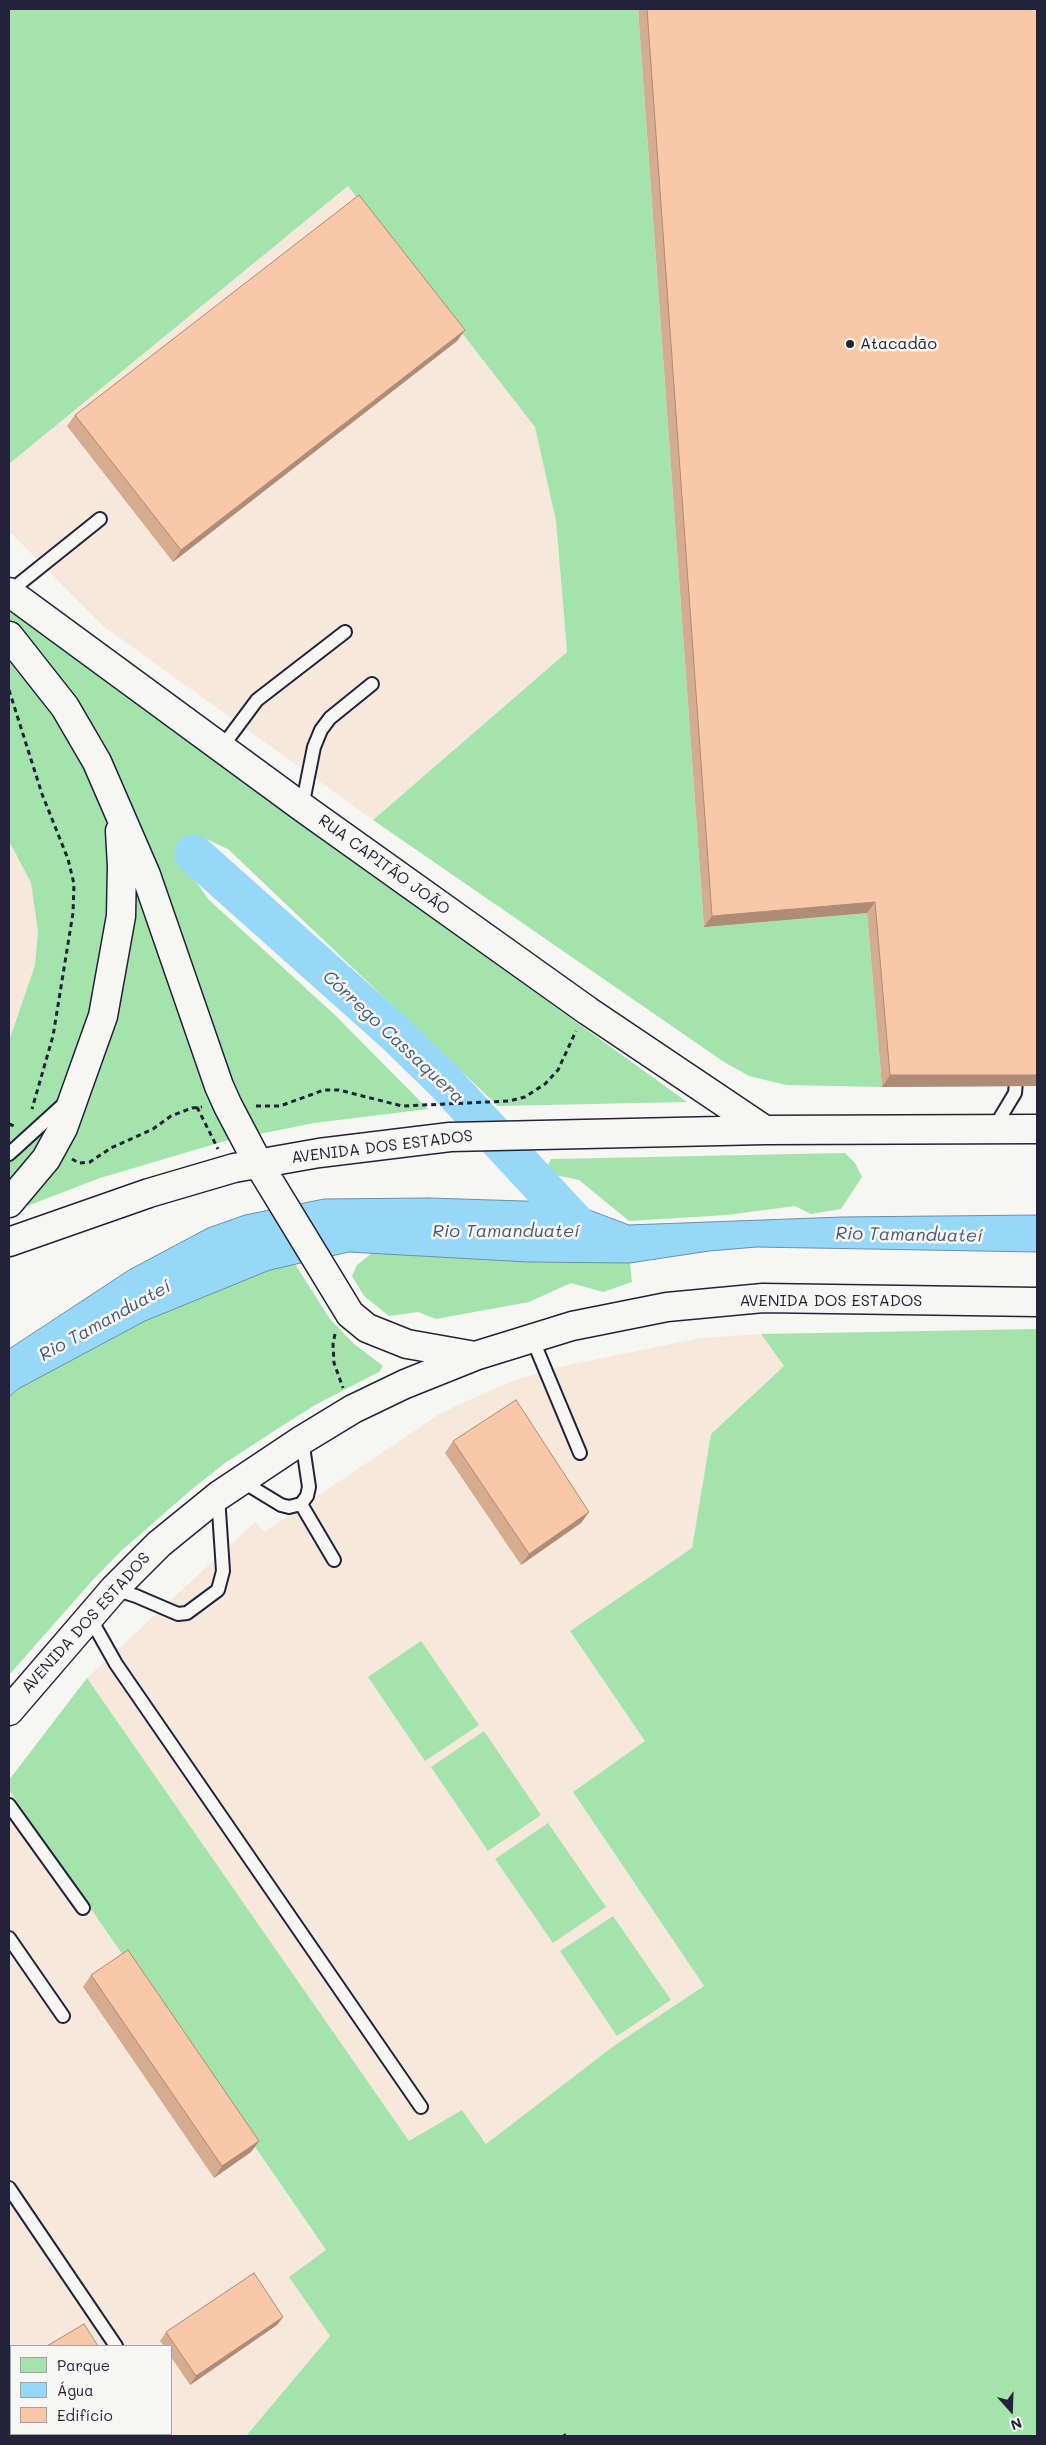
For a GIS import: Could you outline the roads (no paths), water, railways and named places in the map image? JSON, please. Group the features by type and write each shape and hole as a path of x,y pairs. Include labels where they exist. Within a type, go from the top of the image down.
{"highway":[{"name":"RUA CAPITÃO JOÃO","path":"9,592 302,807 588,1011 765,1130"},
{"path":"9,636 65,707 97,762 146,874 219,1086 258,1163 350,1314 367,1328 407,1344 475,1356"},
{"path":"9,1203 46,1159 63,1128 103,1016 119,924 122,866 118,807"},
{"name":"AVENIDA DOS ESTADOS","path":"9,1242 149,1193 258,1163 319,1153 450,1137 765,1130 1037,1129"},
{"name":"AVENIDA DOS ESTADOS","path":"9,1710 114,1589 159,1544 218,1496 302,1440 353,1409 405,1384 475,1356 572,1326 667,1307 763,1298 1037,1302"}],"lane":[{"path":"9,592 100,519"},
{"path":"222,747 257,700 345,632"},
{"path":"302,807 314,747 322,730 330,718 372,684"},
{"path":"994,1128 1015,1093 1017,1075 1016,1055"},
{"path":"9,1154 77,1092"},
{"path":"532,1338 580,1453"},
{"path":"240,1480 281,1505 289,1507 301,1504 307,1496 309,1487 302,1440"},
{"path":"114,1589 178,1614 187,1613 218,1590 223,1572 218,1496"},
{"path":"301,1504 334,1560"},
{"path":"89,1616 116,1664 422,2107"},
{"path":"9,1804 83,1908"},
{"path":"9,1938 63,2016"},
{"path":"9,2188 115,2345"}],"water":[{"name":"Rio Tamanduateí","path":"429,1198 555,1202 584,1208 629,1225 842,1217 1037,1215 1037,1252 757,1247 709,1251 630,1263 528,1262 349,1252 270,1270 145,1321 18,1389 9,1397 9,1349 129,1270 208,1228 245,1215 324,1199"}],"waterway":[{"name":"Córrego Cassaquera","path":"194,854 398,1036 444,1081 582,1230"}],"place":[{"name":"Atacadão","path":"850,344"}]}
